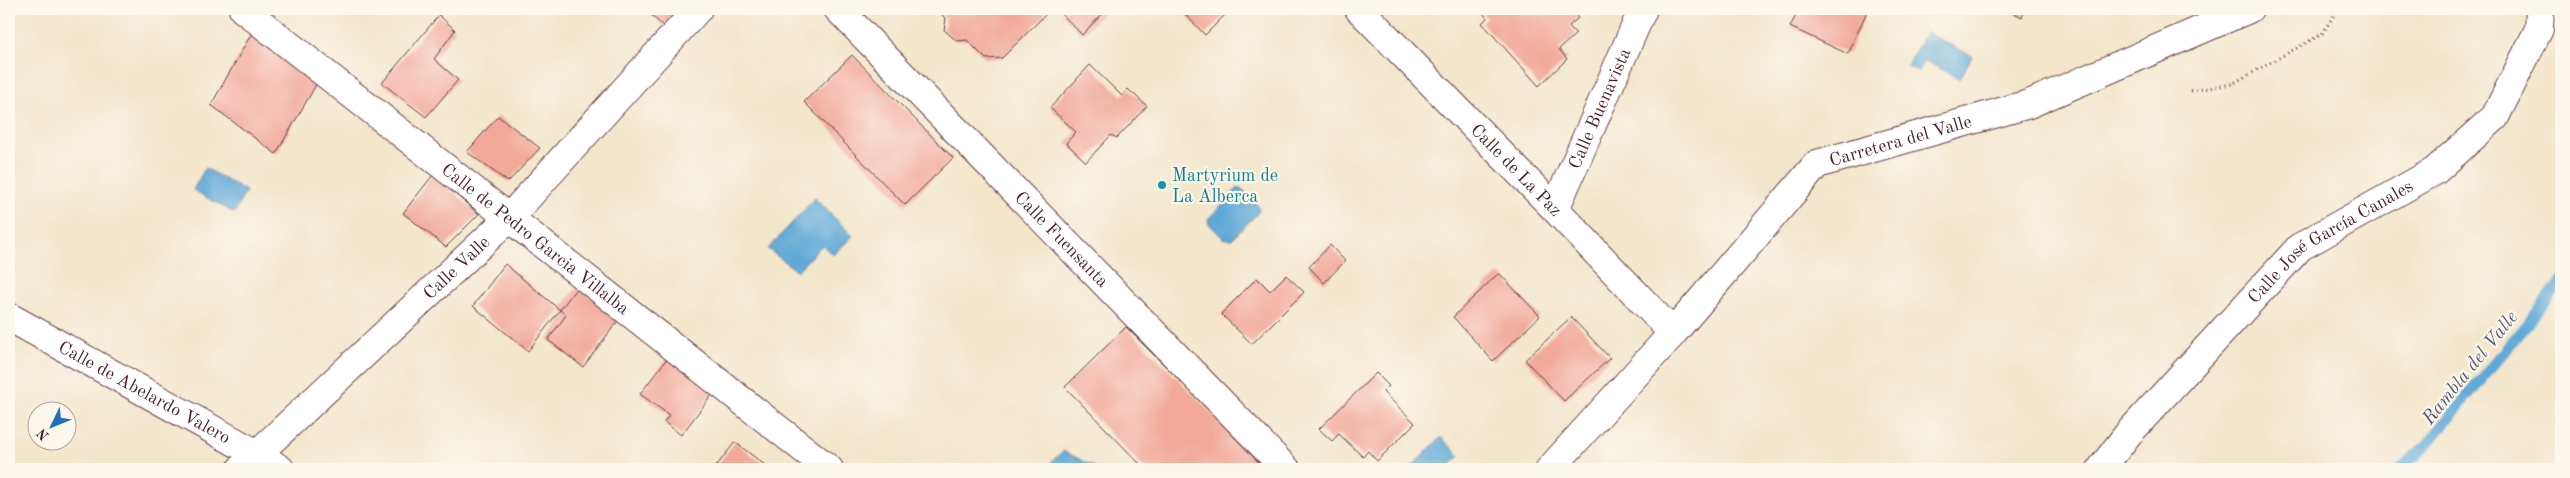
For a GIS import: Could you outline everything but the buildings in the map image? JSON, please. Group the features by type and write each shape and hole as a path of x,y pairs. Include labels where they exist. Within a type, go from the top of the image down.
{"street":[{"name":"Calle de Pedro Garcia Villalba","path":"243,9 829,469"},
{"name":"Calle Valle","path":"249,462 508,218 698,9"},
{"name":"Calle Fuensanta","path":"838,9 1286,469"},
{"name":"Calle de La Paz","path":"1359,9 1555,209 1673,333"},
{"name":"Calle Buenavista","path":"1555,209 1643,9"},
{"name":"Carretera del Valle","path":"1550,469 1673,333 1818,164 2029,104 2250,9"},
{"name":"Calle José García Canales","path":"2101,469 2128,434 2300,247 2435,171 2495,117 2539,29 2540,9"},
{"name":"Calle de Abelardo Valero","path":"9,317 249,462 280,469"}],"path":[{"path":"2191,91 2232,84 2249,75 2322,34 2338,9"}],"water":[{"path":"1926,32 1972,56 1960,79 1924,60 1918,72 1907,66"},
{"path":"205,168 246,191 234,213 193,190"},
{"path":"1238,188 1247,193 1255,202 1259,208 1258,213 1232,239 1224,239 1209,224 1208,219"},
{"path":"815,198 853,236 833,255 822,245 797,271 768,249"},
{"path":"1441,437 1460,456 1446,469 1409,469"},
{"path":"1063,451 1097,469 1051,469 1047,466"}],"waterway":[{"name":"Rambla del Valle","path":"2400,469 2427,445 2561,282"}],"place":[{"name":"Martyrium de La Alberca","path":"1162,185"}]}
